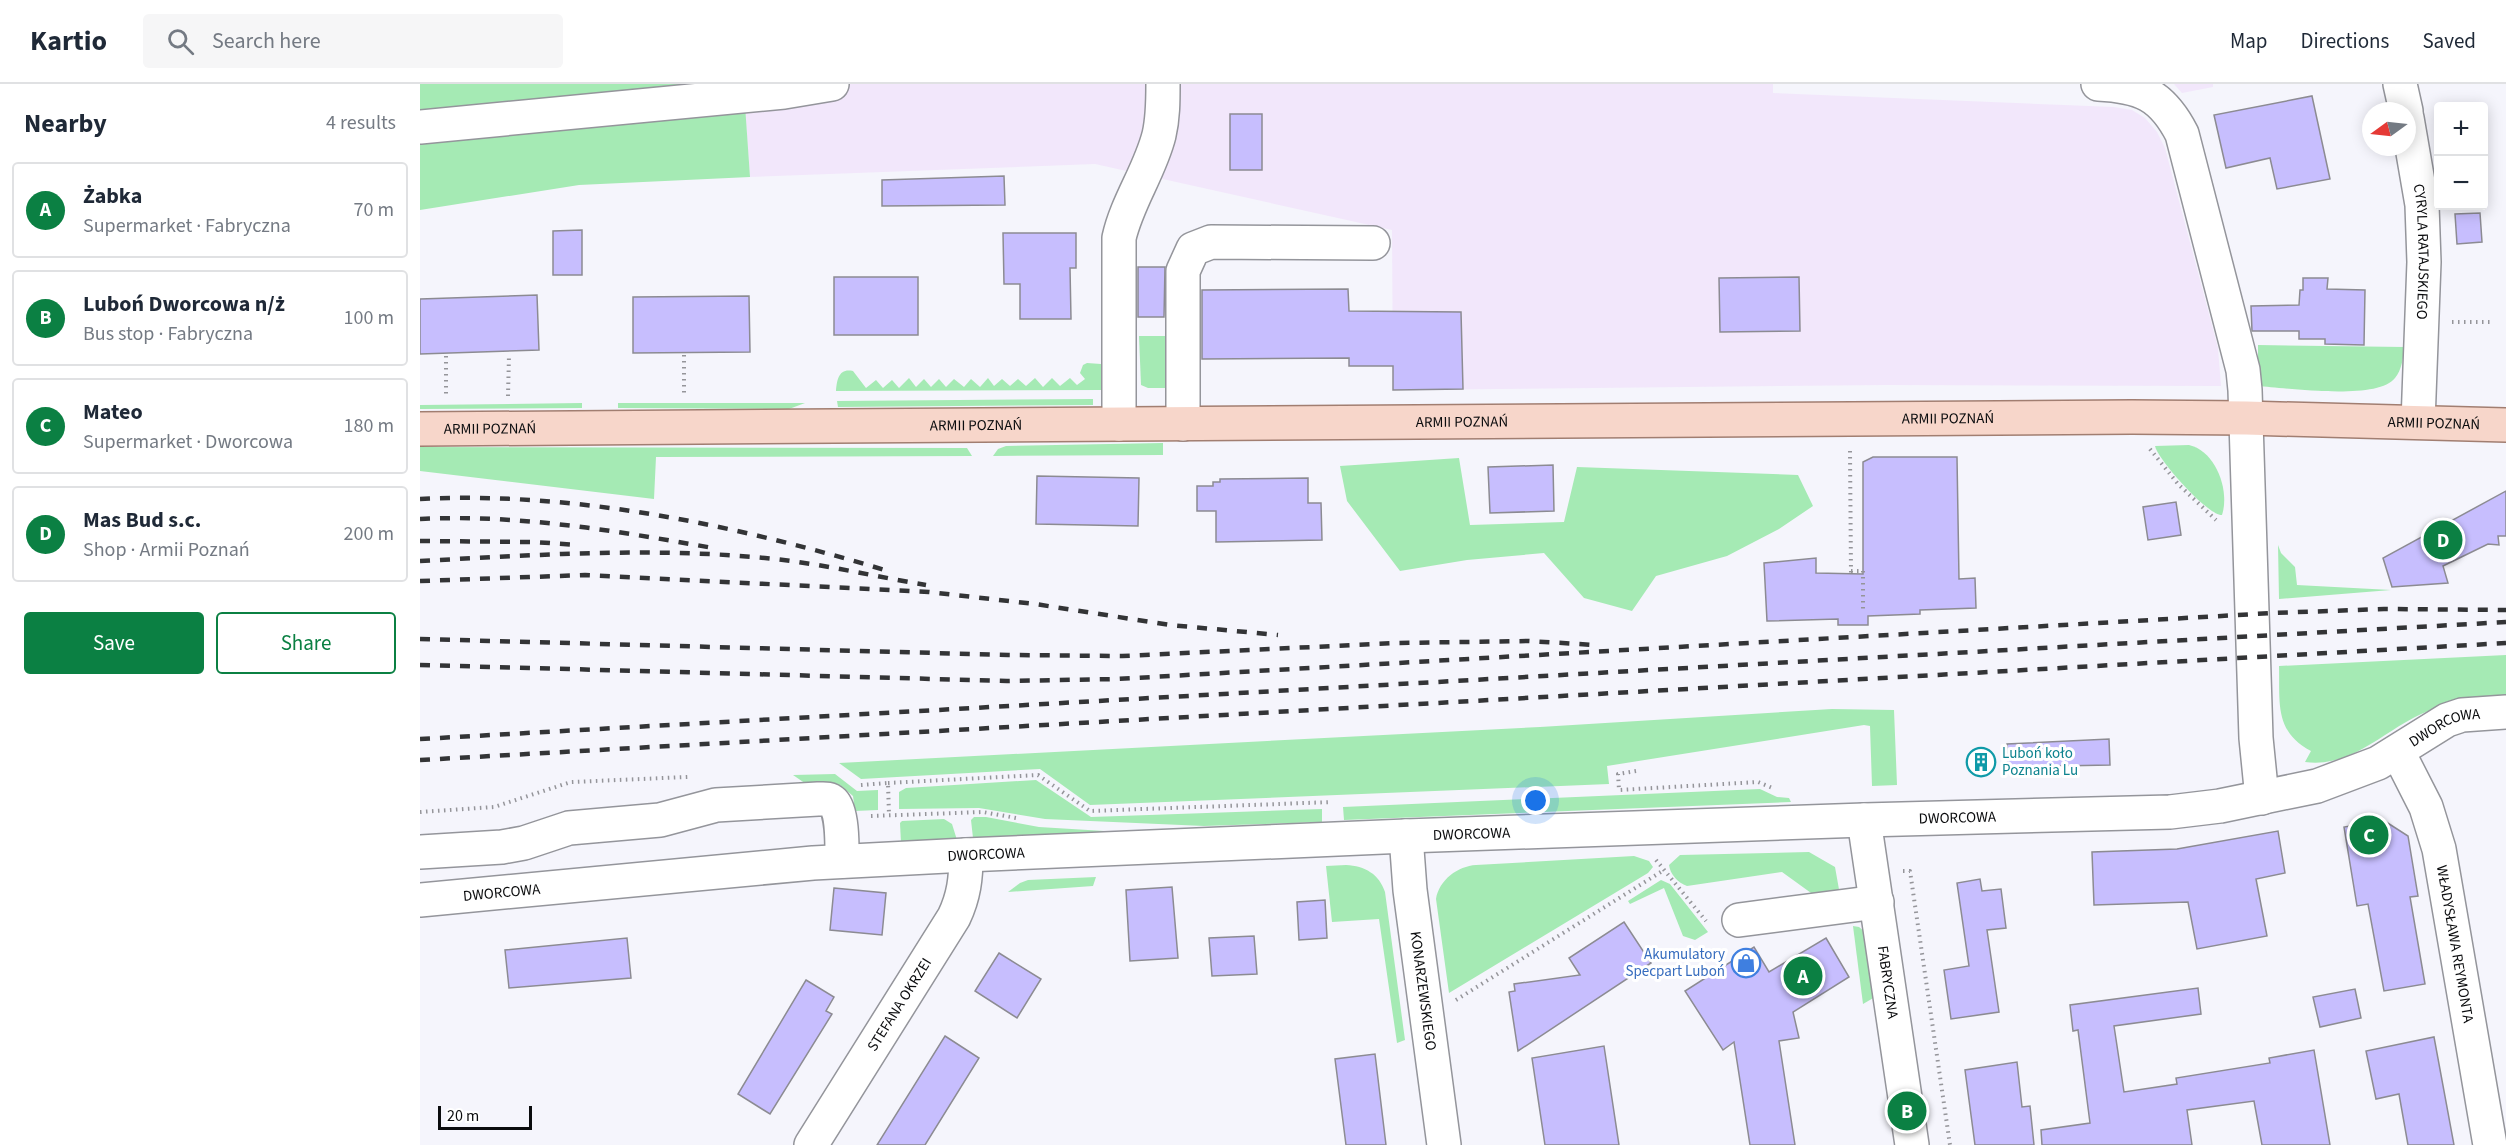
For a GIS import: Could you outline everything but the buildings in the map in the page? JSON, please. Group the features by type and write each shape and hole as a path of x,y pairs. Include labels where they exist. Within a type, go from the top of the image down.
{"main road":[{"name":"ARMII POZNAŃ","path":"420,429 2246,417 2506,425"}],"street":[{"path":"420,127 755,95 832,84"},
{"path":"1119,424 1119,238 1123,219 1159,135 1163,110 1162,84"},
{"path":"2098,84 2133,87 2145,92 2173,117 2182,134 2243,370 2256,738 2262,798"},
{"path":"2400,84 2404,102"},
{"name":"CYRYLA RATAJSKIEGO","path":"2414,156 2422,205 2424,262 2418,422"},
{"path":"1183,424 1183,271 1193,249 1211,242 1373,243"},
{"name":"DWORCOWA","path":"420,900 842,861 1406,836 2170,812 2262,798 2343,778 2398,752 2447,720 2462,715 2506,712"},
{"name":"WŁADYSŁAWA REYMONTA","path":"2398,752 2426,807 2439,849 2490,1145"},
{"path":"420,852 502,847 524,843 569,828 660,820 703,807 828,799 837,809 841,827 842,861"},
{"name":"FABRYCZNA","path":"1864,820 1912,1145"},
{"name":"KONARZEWSKIEGO","path":"1406,836 1410,890 1444,1145"},
{"name":"STEFANA OKRZEI","path":"811,1145 954,917 963,894 966,855"},
{"path":"1739,920 1877,902"}],"path":[{"path":"2423,321 2493,322"},
{"path":"508,355 508,399"},
{"path":"684,355 684,398"},
{"path":"446,356 446,399"},
{"path":"1850,443 1851,572 1863,571 1863,610"},
{"path":"2149,447 2165,469 2205,512 2220,522"},
{"path":"1636,771 1618,774 1619,790 1758,782 1780,792"},
{"path":"888,783 1038,774 1090,810 1332,802"},
{"path":"1446,1007 1664,870"},
{"path":"1900,872 1910,871 1950,1145"}],"shaded area":[{"path":"743,84 1773,84 1773,93 2114,107 2132,110 2145,118 2157,132 2165,148 2218,348 2221,386 1886,385 1393,390 1392,230 1095,164 750,177"},
{"path":"2174,84 2213,84 2213,87 2182,93"}],"green space":[{"path":"420,84 743,84 420,116"},
{"path":"745,105 750,177 579,185 420,210 420,136"},
{"path":"1139,336 1166,336 1167,388 1148,388 1141,385"},
{"path":"2258,345 2405,347 2399,371 2395,378 2385,385 2352,391 2331,391 2258,386"},
{"path":"1101,364 1104,369 1104,390 836,391 840,375 845,371 853,371 866,388 876,380 883,388 892,380 899,388 909,378 916,387 924,379 931,387 939,379 946,387 954,379 964,387 971,379 980,387 988,378 994,386 1002,379 1010,386 1018,379 1026,386 1035,378 1043,387 1052,378 1060,386 1070,378 1077,385 1085,379 1080,373 1083,365"},
{"path":"1093,399 1093,405 838,407 837,401"},
{"path":"582,403 582,408 420,409 420,405"},
{"path":"618,403 805,403 789,409 618,408"},
{"path":"1163,443 1163,455 993,456 998,449 1006,446"},
{"path":"2189,445 2207,455 2219,473 2224,495 2222,515 2206,507 2184,486 2165,463 2155,446"},
{"path":"420,447 967,448 972,456 656,457 654,499 420,471"},
{"path":"1459,458 1470,525 1564,522 1577,467 1798,475 1813,506 1779,529 1727,556 1656,576 1632,611 1584,598 1544,553 1467,560 1400,571 1347,501 1340,466"},
{"path":"2278,545 2281,553 2295,567 2297,585 2391,590 2279,599"},
{"path":"2506,655 2506,697 2455,704 2421,714 2358,751 2341,758 2324,762 2305,762 2311,751 2291,735 2282,715 2279,666"},
{"path":"1832,709 1894,710 1897,785 1872,786 1870,726 1864,725 1607,766 1609,784 1090,805 1040,769 861,779 839,763 1540,727"},
{"path":"835,774 857,791 878,790 878,810 855,811 853,796 840,785 809,786 793,775"},
{"path":"1036,780 1091,817 1322,809 1322,822 1204,826 1045,819 979,808 899,809 899,792 906,788"},
{"path":"1760,789 1777,797 1789,798 1791,802 1344,820 1343,807"},
{"path":"974,817 986,817 1039,827 1137,833 973,838 971,820"},
{"path":"944,819 952,824 957,840 901,843 900,823 902,821"},
{"path":"1809,852 1835,867 1840,895 1818,898 1782,872 1687,886 1675,878 1669,865 1680,855"},
{"path":"1634,856 1649,861 1653,867 1648,873 1449,993 1436,899 1441,886 1450,875 1463,868 1476,865"},
{"path":"1346,865 1370,872 1379,880 1385,892 1405,1040 1397,1043 1379,919 1332,922 1326,866"},
{"path":"1096,877 1093,886 1008,892 1028,880"},
{"path":"1661,880 1670,884 1708,932 1695,940 1683,936 1664,888 1630,904 1628,901"},
{"path":"1853,926 1865,932 1875,997 1863,1004"}],"railway":[{"path":"420,499 479,498 538,501 598,506 657,515 774,540 888,571"},
{"path":"420,519 530,521 604,530 713,548"},
{"path":"420,541 534,542 577,545"},
{"path":"420,561 592,553 722,555 805,563 926,585"},
{"path":"420,581 585,575 929,592 1035,604 1170,625 1278,635"},
{"path":"420,665 1007,681 1117,679 2273,613 2384,609 2506,610"},
{"path":"420,739 2506,622"},
{"path":"420,639 1122,656 1397,643 1529,641 1595,645"},
{"path":"420,760 2506,643"}],"place":[{"name":"Mas Bud s.c.","path":"2443,540"},
{"name":"Luboń koło Poznania Lu","path":"1981,762"},
{"name":"Mateo","path":"2369,835"},
{"name":"Akumulatory Specpart Luboń","path":"1746,963"},
{"name":"Żabka","path":"1803,976"},
{"name":"Luboń Dworcowa n/ż","path":"1907,1111"}]}
